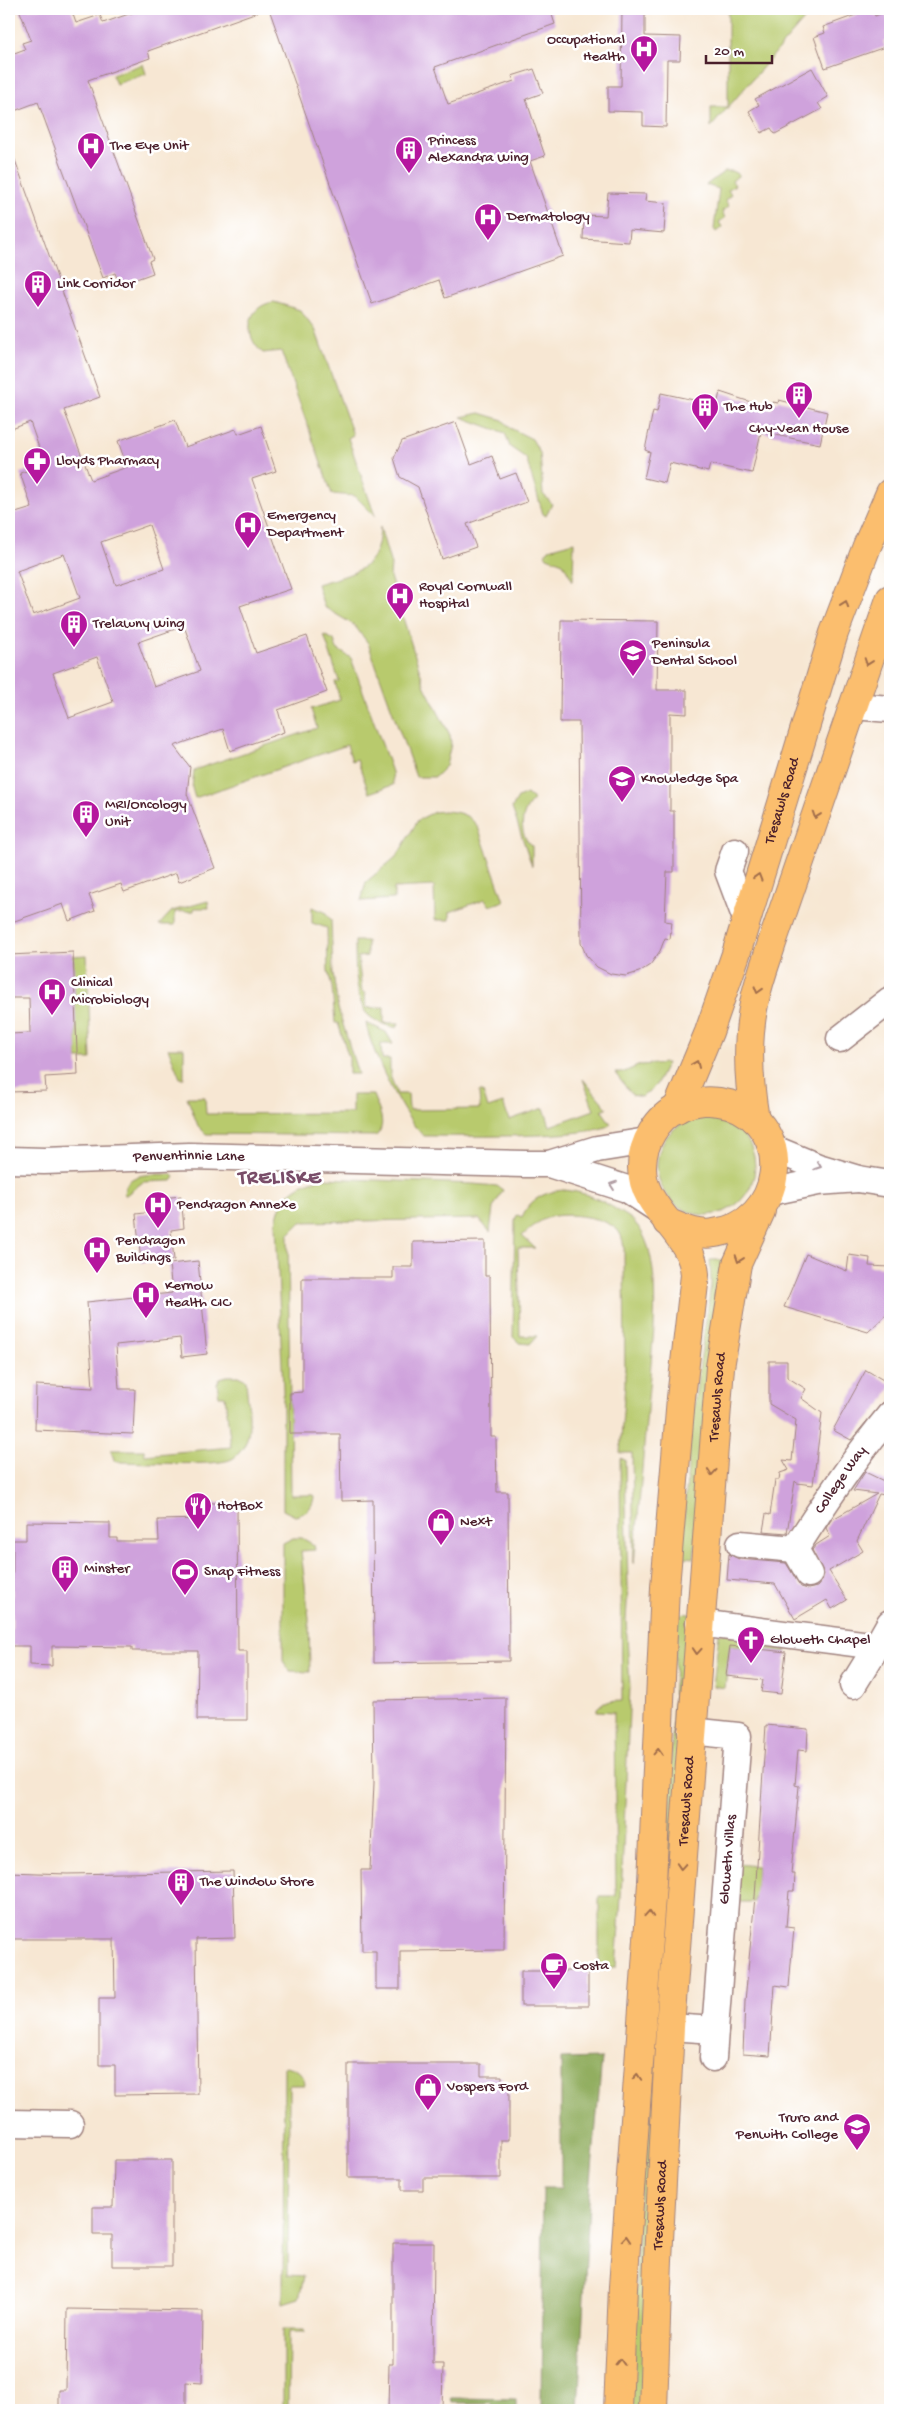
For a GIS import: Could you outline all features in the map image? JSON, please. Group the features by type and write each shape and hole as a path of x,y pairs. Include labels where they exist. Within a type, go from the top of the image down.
{"highway":[{"name":"Tresawls Road","path":"677,1109 709,1032 746,919 834,633 867,546 890,493"},
{"path":"755,1119 748,1082 749,1043 755,999 890,599"},
{"path":"714,1100 738,1107 755,1119 772,1148 775,1166 773,1183 768,1196 753,1216 735,1228 713,1234 691,1232 662,1215 646,1189 642,1166 647,1141 664,1117 677,1109 696,1102 714,1100"},
{"name":"Tresawls Road","path":"653,2410 658,2260 670,2027 699,1623 720,1367 730,1297 743,1247 768,1196"},
{"name":"Tresawls Road","path":"618,2410 623,2287 653,1855 665,1587 681,1398 695,1276 694,1265 687,1246 662,1215"}],"street":[{"path":"853,706 890,710"},
{"path":"734,851 728,871 746,919"},
{"path":"840,1039 890,1000"},
{"name":"Penventinnie Lane","path":"549,1164 597,1150 647,1141"},
{"path":"772,1148 818,1167 858,1179 890,1184"},
{"name":"Penventinnie Lane","path":"9,1160 44,1161 198,1156 549,1164 627,1189 662,1215"},
{"path":"768,1196 818,1182 858,1179"},
{"name":"College Way","path":"795,1549 866,1443 890,1415"},
{"path":"740,1544 795,1549 809,1574"},
{"path":"699,1623 877,1646"},
{"path":"853,1685 890,1623"},
{"name":"Gloweth Villas","path":"691,1731 738,1736 713,2058"},
{"path":"670,2027 715,2030"},
{"path":"9,2123 70,2124"}],"green space":[{"path":"728,9 819,9 810,13 711,127 711,107 728,107"},
{"path":"143,64 146,74 116,84 112,75"},
{"path":"725,171 732,171 739,175 732,181 735,185 728,190 731,195 725,200 729,206 722,211 725,218 719,222 722,227 716,232 714,229 719,189 706,185"},
{"path":"274,302 300,310 315,329 353,435 348,438 375,516 355,496 332,494 281,351 263,353 252,339 250,323 257,309"},
{"path":"480,413 503,420 510,428 532,439 540,453 543,494 552,504 546,516 543,514 526,458 510,447 505,433 461,417"},
{"path":"380,527 391,565 390,577 425,687 450,735 451,744 446,766 435,777 416,777 368,643 354,625 324,607 317,584 342,577 362,568 375,553 379,542"},
{"path":"574,542 573,581 563,563 547,557 545,554 549,549"},
{"path":"324,635 334,640 337,649 351,658 392,772 393,785 369,793 357,759 352,761 347,745 195,798 192,788 194,770 317,728 311,709 340,700 335,682 339,681"},
{"path":"527,794 534,800 526,810 522,823 524,836 532,846 532,866 512,808 518,798"},
{"path":"444,811 463,815 471,819 478,827 504,901 490,906 485,899 450,912 450,920 435,920 434,886 394,888 394,899 361,901 366,882 397,856 418,820 434,812"},
{"path":"208,901 209,908 194,908 194,911 175,912 175,925 159,925 172,911"},
{"path":"312,907 325,912 331,920 333,973 338,1008 358,1074 349,1074 349,1058 338,1023 335,1023 332,987 328,971 327,928 312,923"},
{"path":"355,941 367,941 367,956 358,957 366,1008 384,1007 384,1023 399,1023 397,1028 375,1020 368,1015 360,1001"},
{"path":"87,955 91,1059 77,1059 73,956"},
{"path":"366,1023 386,1032 393,1044 381,1044 382,1059 390,1059 390,1075 397,1094 408,1094 409,1110 480,1109 479,1092 483,1092 488,1108 503,1103 509,1120 544,1108 550,1126 594,1110 583,1079 607,1108 602,1111 611,1124 600,1129 552,1134 424,1136 407,1115 389,1084 374,1050"},
{"path":"168,1048 184,1048 184,1078 180,1078"},
{"path":"667,1063 656,1085 642,1097 632,1095 615,1073 622,1073 640,1065"},
{"path":"352,1095 373,1095 382,1121 380,1131 376,1136 206,1134 198,1126 187,1097 205,1097 206,1114 352,1113"},
{"path":"706,1117 725,1121 740,1132 751,1147 755,1166 751,1185 740,1200 725,1211 706,1215 687,1211 672,1200 661,1185 657,1166 661,1147 672,1132 687,1121"},
{"path":"150,1174 172,1174 175,1177 172,1181 143,1182 126,1195 124,1194 126,1186 135,1177"},
{"path":"324,1178 473,1184 497,1186 503,1190 493,1208 490,1232 479,1219 301,1222 288,1235 291,1495 314,1495 313,1503 309,1509 295,1516 283,1510 283,1390 276,1224 281,1206 291,1192 306,1183"},
{"path":"564,1190 596,1198 631,1219 643,1234 651,1259 655,1302 654,1328 634,1564 632,1453 620,1453 625,1384 624,1247 620,1234 614,1227 597,1219 566,1215 542,1220 522,1236 535,1248 518,1248 520,1336 537,1336 530,1344 519,1343 513,1337 515,1220 517,1215 522,1217 529,1205 538,1198"},
{"path":"710,1260 726,1260 694,1558 681,1557 691,1427 711,1284"},
{"path":"238,1376 246,1380 248,1406 249,1424 246,1441 243,1448 233,1458 211,1463 117,1462 114,1460 111,1450 144,1450 145,1455 231,1447 225,1396 219,1396 217,1384 220,1378"},
{"path":"620,1458 625,1460 628,1587 626,1620 630,1687 621,1898 616,1967 599,1968 599,1896 616,1896 614,1712 597,1711 597,1708 604,1702 622,1701"},
{"path":"293,1538 302,1538 314,1545 315,1550 301,1551 309,1618 310,1672 290,1671 283,1661 283,1543"},
{"path":"677,1613 690,1614 644,2410 631,2410 638,2220 669,1809"},
{"path":"719,1633 787,1642 786,1652 730,1646 725,1688 713,1686"},
{"path":"737,1864 757,1866 756,1889 788,1899 755,1897 754,1902 734,1902"},
{"path":"602,2058 589,2203 578,2410 541,2410 543,2188 561,2188 561,2059"},
{"path":"284,2066 299,2071 305,2081 305,2085 289,2085 288,2275 304,2276 299,2298 283,2303"},
{"path":"283,2329 304,2329 305,2332 289,2332 288,2410 283,2410"},
{"path":"451,2398 517,2399 517,2409 493,2410 492,2403 452,2403"}],"building":[{"path":"19,9 71,9 76,23 100,15 103,23 143,9 260,9 260,11 148,51 150,58 88,80 153,259 149,261 153,273 120,285 115,273 103,278 38,102 9,113 9,55 25,49 22,43 31,40"},
{"path":"269,9 550,9 555,24 435,67 448,104 514,81 512,76 534,69 543,93 526,99 545,156 530,161 563,256 445,298 439,280 372,304"},
{"name":"Occupational Health","path":"622,9 645,9 645,36 681,37 680,60 667,60 666,127 643,126 643,112 608,111 608,86 621,86"},
{"path":"872,9 875,16 885,12 890,27 890,38 883,41 885,47 825,68 814,37 825,33 823,27"},
{"path":"812,68 828,97 818,103 822,109 775,134 771,128 761,133 749,111 759,105 755,99"},
{"name":"Trelawny Wing","path":"11,149 100,397 64,410 91,480 127,467 118,441 175,420 185,447 236,429 238,434 261,426 276,471 252,479 291,589 240,606 256,653 307,636 327,692 278,710 284,732 230,751 223,729 174,746 190,767 187,794 215,868 179,882 176,873 124,892 121,884 89,895 95,911 69,921 63,904 9,923 9,515 32,508 20,473 45,465 30,422 9,430 9,150","holes":["149,525 164,569 116,585 101,542","64,554 80,598 33,615 17,571","184,626 200,671 154,687 138,642","97,657 113,702 69,718 53,673"]},
{"path":"608,193 646,194 645,201 666,203 664,233 630,230 629,242 583,239 584,215 606,216"},
{"name":"The Hub","path":"720,392 772,409 773,402 778,403 779,400 827,412 820,444 761,432 752,473 710,464 708,472 670,463 665,483 644,478 650,452 645,450 653,411 657,412 661,393 717,405"},
{"path":"456,422 471,464 492,456 500,479 516,473 527,502 467,524 476,547 442,559 418,487 400,477 394,458 402,441"},
{"name":"Knowledge Spa","path":"561,620 658,621 657,690 687,690 687,714 670,713 670,811 674,811 674,872 667,872 665,921 672,922 670,939 665,938 660,951 650,965 639,972 626,976 611,974 597,967 586,955 581,943 579,722 560,722"},
{"name":"Clinical Microbiology","path":"73,952 78,1075 45,1077 46,1091 9,1092 9,1034 30,1033 29,998 9,998 9,955"},
{"name":"Pendragon Annexe","path":"181,1196 184,1228 171,1230 174,1260 141,1263 136,1214 153,1212 152,1199"},
{"path":"485,1241 485,1276 490,1276 491,1437 496,1437 497,1492 508,1492 509,1661 374,1663 373,1500 341,1501 340,1434 290,1434 290,1393 302,1392 302,1278 393,1278 393,1267 413,1267 413,1242"},
{"path":"806,1254 847,1271 849,1255 870,1258 869,1266 890,1267 890,1311 868,1332 784,1307"},
{"path":"198,1261 207,1354 182,1357 180,1338 116,1345 119,1389 135,1389 133,1434 35,1430 36,1385 93,1388 87,1302 172,1293 169,1264"},
{"path":"769,1361 787,1361 787,1377 806,1389 801,1398 822,1413 813,1485 797,1483 795,1481 787,1533 763,1531 766,1514 770,1515 775,1480 779,1480 780,1473 789,1470 783,1460 792,1461 796,1420 769,1404"},
{"path":"866,1370 890,1384 890,1388 882,1403 851,1440 833,1430"},
{"path":"865,1472 890,1484 890,1496 879,1494 857,1541 863,1551 829,1571 847,1600 832,1609 827,1600 795,1619 775,1584 727,1580 729,1554 739,1559 786,1563 801,1587 808,1589 817,1587 822,1581 824,1574 812,1550 830,1536 826,1528 831,1520 877,1494 853,1491"},
{"path":"203,1503 237,1503 238,1651 247,1651 247,1720 197,1720 198,1651 132,1651 132,1647 52,1646 52,1666 30,1665 30,1646 12,1646 13,1540 26,1540 26,1522 110,1523 110,1538 117,1538 117,1541 159,1541 158,1520 204,1519"},
{"name":"Gloweth Chapel","path":"730,1646 786,1652 781,1694 761,1692 763,1680 726,1676"},
{"path":"506,1698 504,1950 400,1951 400,1989 376,1989 376,1951 362,1951 361,1870 370,1870 374,1783 373,1700"},
{"path":"766,1725 808,1729 807,1751 798,1750 795,1785 799,1786 791,1874 795,1874 794,1891 789,1891 786,1927 794,1928 789,1987 775,1985 770,2056 743,2054 745,2001 755,1897"},
{"path":"233,1871 235,1938 196,1939 198,2094 115,2095 115,2065 99,2065 99,1998 115,1998 114,1939 9,1939 9,1872 67,1874"},
{"name":"Costa","path":"521,1971 588,1971 588,2006 521,2006"},
{"name":"Vospers Ford","path":"348,2064 481,2064 481,2076 502,2076 502,2082 509,2082 509,2140 501,2140 501,2178 423,2178 423,2190 402,2190 402,2178 348,2178"},
{"path":"114,2160 172,2160 172,2266 112,2266 112,2235 93,2235 93,2207 113,2207"},
{"path":"393,2243 434,2243 433,2364 443,2364 442,2410 388,2410 389,2364 393,2364"},
{"path":"67,2309 203,2311 202,2383 186,2382 186,2410 59,2410 59,2390 66,2390"}],"place":[{"name":"Occupational Health","path":"644,73"},
{"name":"The Eye Unit","path":"91,170"},
{"name":"Princess Alexandra Wing","path":"409,174"},
{"name":"Dermatology","path":"488,241"},
{"name":"Link Corridor","path":"38,308"},
{"name":"Chy-Vean House","path":"799,419"},
{"name":"The Hub","path":"705,431"},
{"name":"Lloyds Pharmacy","path":"37,485"},
{"name":"Emergency Department","path":"248,549"},
{"name":"Royal Cornwall Hospital","path":"400,620"},
{"name":"Trelawny Wing","path":"74,648"},
{"name":"Peninsula Dental School","path":"633,677"},
{"name":"Knowledge Spa","path":"622,803"},
{"name":"MRI/Oncology Unit","path":"86,838"},
{"name":"Clinical Microbiology","path":"52,1016"},
{"name":"Pendragon Annexe","path":"158,1229"},
{"name":"Pendragon Buildings","path":"97,1274"},
{"name":"Kernow Health CIC","path":"146,1319"},
{"name":"HotBox","path":"198,1530"},
{"name":"Next","path":"441,1546"},
{"name":"Minster","path":"65,1593"},
{"name":"Snap Fitness","path":"185,1596"},
{"name":"Gloweth Chapel","path":"751,1664"},
{"name":"The Window Store","path":"181,1906"},
{"name":"Costa","path":"554,1990"},
{"name":"Vospers Ford","path":"428,2111"},
{"name":"Truro and Penwith College","path":"857,2151"}],"district":[{"name":"TRELISKE","path":"280,1179"}]}
